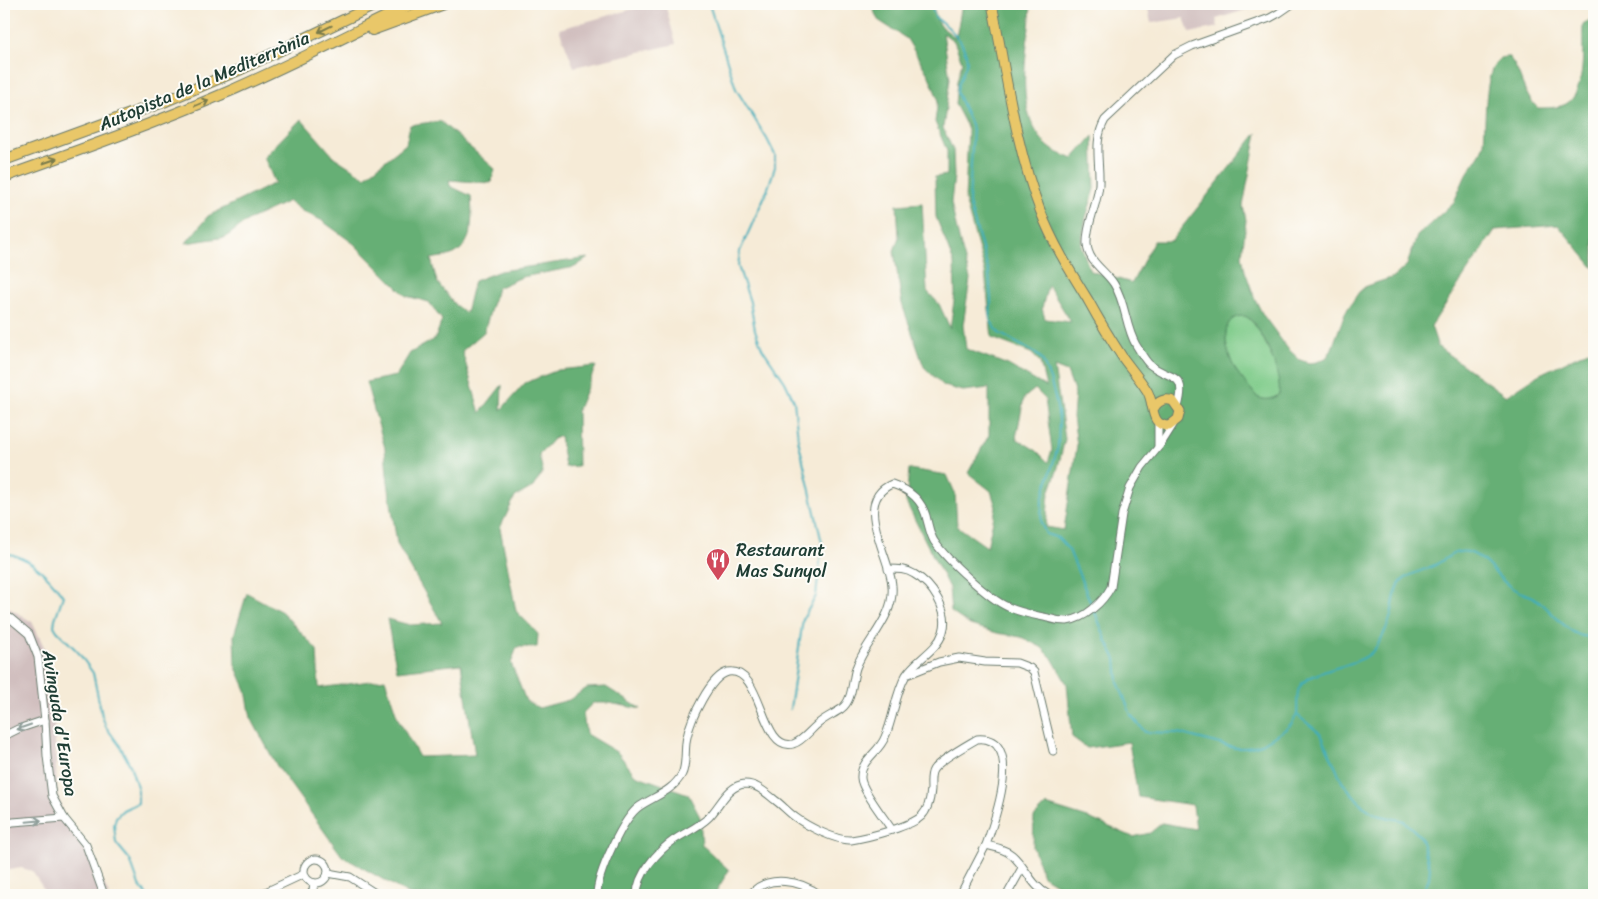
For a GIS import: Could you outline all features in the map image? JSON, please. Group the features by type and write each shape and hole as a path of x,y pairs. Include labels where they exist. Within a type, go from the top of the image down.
{"highway":[{"name":"Autopista de la Mediterrània","path":"4,160 121,119 183,94 239,70 377,4"},
{"name":"Autopista de la Mediterrània","path":"4,177 148,125 233,90 412,4"},
{"path":"304,56 427,8 443,4"}],"main road":[{"path":"992,4 1021,146 1040,211 1059,252 1086,298 1124,359 1147,389 1154,408 1154,416 1158,423 1165,426 1173,424 1180,415 1178,407 1147,389"},
{"path":"1154,408 1158,403 1166,400"}],"street":[{"path":"1178,407 1182,389 1179,383 1175,377 1146,360 1127,327 1119,294 1089,253 1088,236 1099,186 1097,142 1100,130 1105,120 1174,55 1192,46 1270,18 1292,4"},
{"path":"1166,400 1178,392 1179,383"},
{"path":"1157,448 1158,423"},
{"path":"597,895 600,875 624,823 639,806 676,784 683,772 688,730 707,688 721,675 733,672 744,678 753,689 772,735 780,743 798,742 819,723 843,709 850,696 852,681 858,664 888,612 892,599 892,585 874,521 874,504 880,490 892,484 904,488 923,505 929,531 942,552 988,594 1006,606 1066,621 1082,616 1107,594 1111,587 1125,503 1137,475 1173,424"},
{"path":"888,569 902,569 916,575 928,586 938,599 945,624 940,639 906,675 898,692 885,738 861,769 862,786 892,830"},
{"name":"Avinguda d'Europa","path":"4,616 10,618 28,634 38,657 52,796 64,818 86,845 104,895"},
{"path":"906,675 939,662 958,658 985,662 1017,663 1030,668 1034,672 1053,751"},
{"path":"4,736 45,720"},
{"path":"637,895 637,887 642,876 656,856 673,840 696,828 710,816 732,789 744,784 753,785 805,823 842,839 850,840 867,837 918,820 925,812 931,794 934,768 957,750 977,739 985,738 992,740 1002,752 1004,774 1002,792 986,845 960,895"},
{"path":"4,825 13,822 64,818"},
{"path":"986,845 1012,854 1033,883 1042,892 1049,895"},
{"path":"315,858 325,862 328,873 323,881 314,883 307,880 304,874 306,864 315,858"},
{"path":"1007,895 1022,868"},
{"path":"328,873 350,877 378,895"},
{"path":"258,895 304,874"},
{"path":"750,895 755,889 768,882 793,883 810,887 820,895"},
{"path":"310,895 314,883"}],"shaded area":[{"path":"651,4 665,4 676,44 574,67 559,29"},
{"path":"1147,4 1265,4 1216,19 1218,27 1190,33 1184,18 1151,23"},
{"path":"4,607 11,609 32,622 46,651 54,713 57,790 64,818 86,845 109,895 44,895 43,888 32,871 21,868 4,871"}],"green space":[{"path":"871,4 932,4 939,25 956,38 962,4 1031,4 1025,79 1029,116 1037,133 1049,147 1073,159 1093,136 1095,189 1086,217 1081,245 1090,271 1132,283 1154,241 1171,241 1257,133 1243,206 1246,220 1242,256 1245,271 1263,315 1288,349 1300,360 1309,363 1326,358 1331,351 1345,313 1359,292 1366,286 1394,277 1407,265 1417,236 1454,202 1465,177 1481,152 1484,143 1486,97 1491,72 1495,63 1501,58 1509,57 1517,69 1525,90 1538,108 1556,107 1566,104 1573,98 1580,79 1583,56 1583,25 1594,17 1594,268 1558,225 1495,230 1431,326 1438,347 1506,396 1538,375 1594,348 1594,895 1113,895 1066,890 1043,876 1033,847 1034,817 1046,805 1091,819 1133,837 1150,833 1162,823 1196,829 1193,805 1138,797 1129,742 1087,748 1072,737 1067,684 1052,658 1041,647 1021,637 997,633 970,625 951,612 949,588 906,502 909,469 947,475 955,493 957,526 987,547 996,507 991,491 968,473 989,435 989,388 963,391 944,386 924,367 902,304 894,251 899,237 897,205 922,203 927,291 939,304 950,328 955,294 954,263 936,217 935,177 947,175 947,151 935,122 938,99 929,76 907,39 878,20","holes":["943,33 954,41 962,62 957,81 955,104 968,129 965,200 985,272 992,338 1031,353 1040,362 1046,387 1008,365 966,349 963,325 970,279 951,203 954,176 953,150 943,128 950,79","1048,285 1071,322 1045,319 1042,308","1245,316 1251,321 1258,329 1270,351 1279,386 1279,394 1272,399 1257,397 1237,373 1232,362 1226,336 1230,322 1236,317","1054,367 1067,372 1075,394 1073,417 1077,445 1064,530 1046,527 1049,493 1065,439","1035,389 1045,399 1052,450 1048,462 1037,451 1016,438 1024,398"]},
{"path":"301,119 334,157 365,177 406,144 410,125 440,121 495,169 491,183 449,180 450,186 471,196 471,228 466,243 461,249 452,255 431,259 437,282 455,305 466,313 474,281 500,271 588,258 575,267 522,277 497,288 484,332 462,351 480,413 502,385 501,410 525,383 558,370 596,366 577,411 578,466 565,467 560,436 553,439 539,455 543,472 533,487 515,497 500,528 516,611 538,634 537,647 517,647 511,663 526,701 539,708 569,700 587,688 606,687 641,709 609,703 593,703 583,713 586,734 618,753 635,775 688,794 700,817 702,845 729,870 714,895 410,895 342,856 277,766 251,718 246,690 235,665 234,635 247,593 282,612 317,650 319,688 385,679 398,719 419,757 475,755 461,664 397,671 387,619 410,625 442,623 397,544 385,448 366,382 396,376 410,353 435,339 442,320 429,302 406,296 353,243 321,220 302,211 289,201 248,220 226,237 186,243 208,216 275,183 264,157"},
{"path":"1245,316 1256,327 1271,356 1278,375 1279,394 1272,399 1257,397 1237,373 1229,354 1226,336 1227,328 1236,317"}],"waterway":[{"path":"709,4 736,89 775,155 775,167 767,191 740,251 738,266 750,302 755,330 762,348 785,382 794,401 798,439 822,543 816,596 803,619 790,709"},
{"path":"931,4 935,17 949,28 961,42 966,54 967,62 958,85 957,93 973,129 969,203 989,272 990,320 999,333 1035,353 1042,359 1056,401 1059,420 1058,447 1042,500 1041,523 1046,534 1058,538 1069,550 1092,606"},
{"path":"1297,715 1298,691 1304,682 1322,672 1355,662 1372,652 1381,640 1388,625 1396,592 1403,580 1460,552 1468,552 1480,558 1506,584 1539,601 1572,631 1584,636 1594,636"},
{"path":"4,553 22,558 38,568 63,596 54,626 78,652 93,673 106,727 120,746 130,765 138,790 138,803 123,810 116,817 114,825 116,843 130,860 139,885 147,895"},
{"path":"1094,610 1116,659 1118,682 1131,715 1145,732 1178,733 1235,748 1247,748 1262,744 1286,729 1297,715 1321,734 1342,782 1363,806 1377,815 1404,821 1420,836 1430,867 1429,878 1422,895"}],"place":[{"name":"Restaurant Mas Sunyol","path":"718,581"}]}
